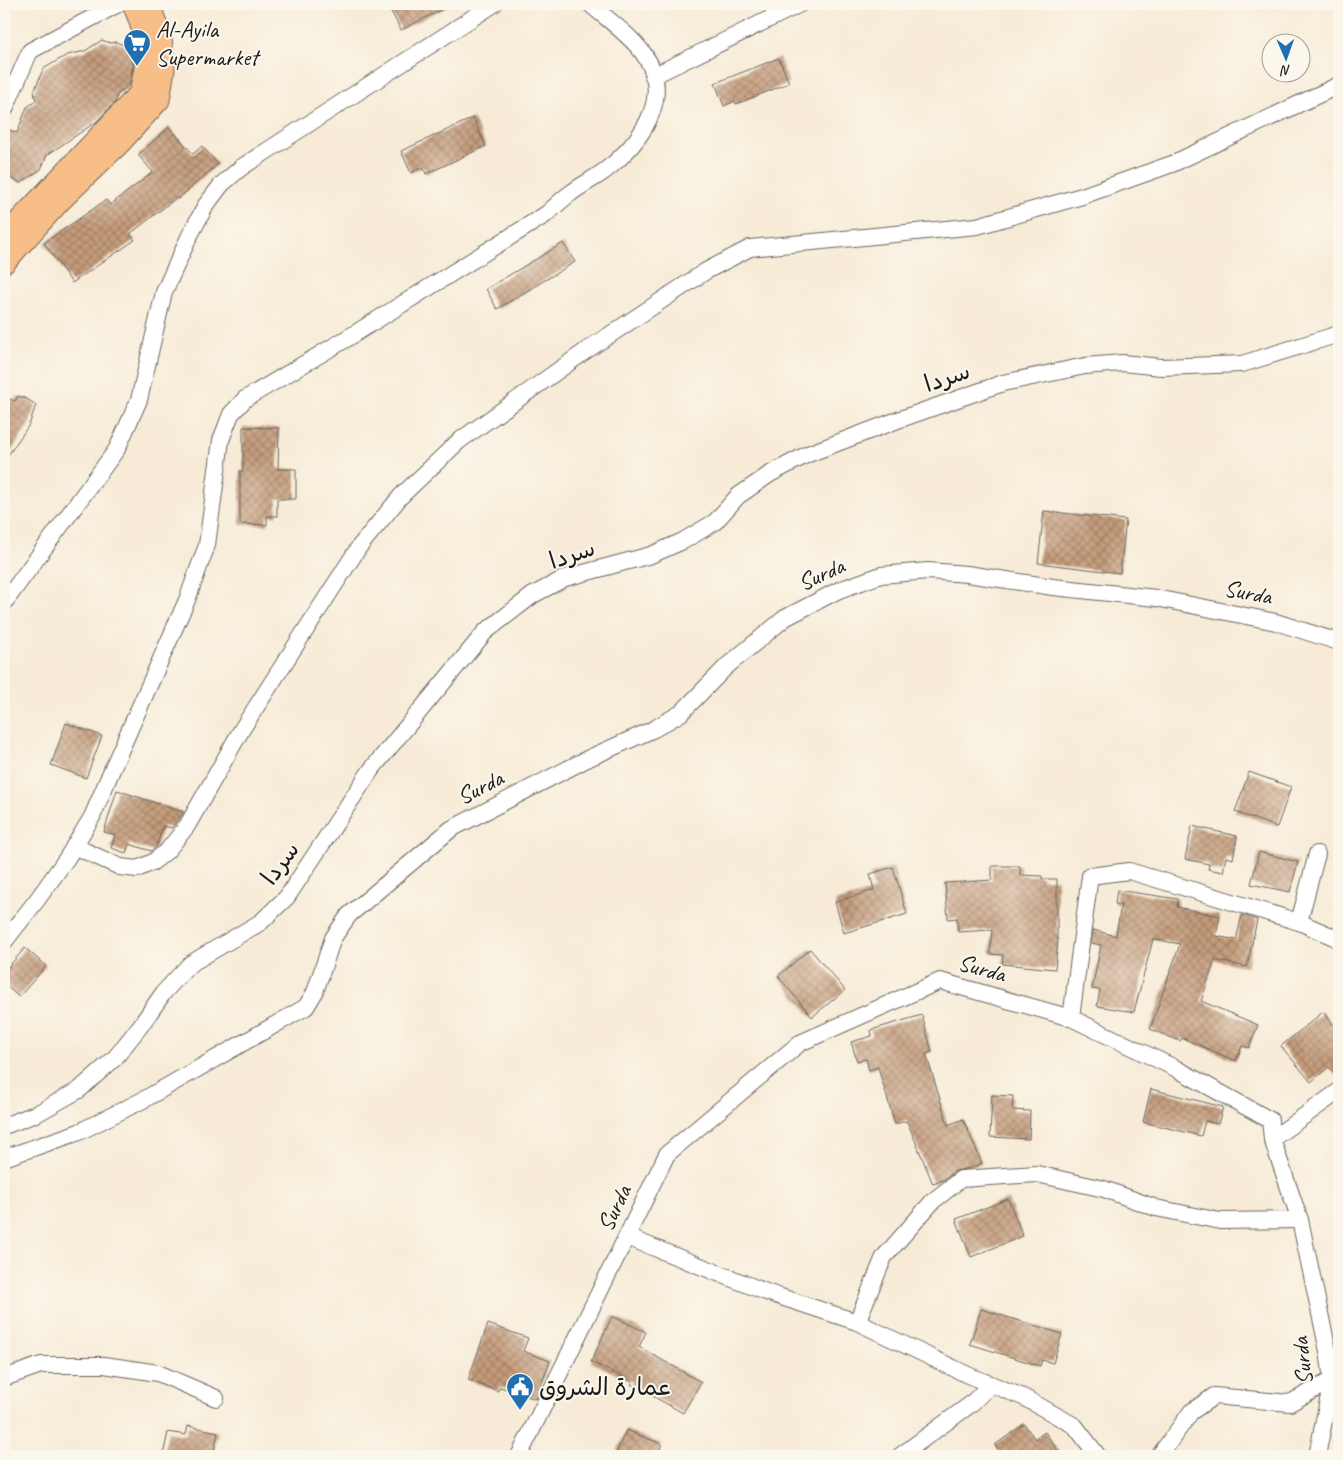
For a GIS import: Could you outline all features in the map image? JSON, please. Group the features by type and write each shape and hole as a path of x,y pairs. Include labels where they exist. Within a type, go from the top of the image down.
{"main road":[{"path":"4,237 140,93 147,53 141,23 133,4"},
{"path":"4,263 60,201 120,143 159,100 164,69 162,37 149,4"}],"street":[{"path":"4,111 30,51 118,4"},
{"path":"4,603 117,449 139,400 164,292 190,234 206,205 222,184 242,167 494,4"},
{"path":"4,942 37,900 92,817 187,600 207,545 221,440 231,414 245,399 351,336 545,215 569,194 611,166 632,147 646,125 655,104 657,89 643,53 590,4"},
{"path":"653,76 800,4"},
{"path":"74,846 120,867 137,869 153,862 167,851 187,826 242,729 358,547 401,496 459,441 587,350 706,271 750,248 977,226 1063,201 1172,164 1339,85"},
{"name":"سردا","path":"4,1126 38,1113 79,1090 115,1058 141,1026 164,992 190,964 261,922 287,897 371,770 485,632 533,595 565,578 651,555 684,540 716,522 738,496 770,474 808,454 1003,383 1085,366 1122,363 1162,366 1242,364 1339,334"},
{"name":"Surda","path":"4,1158 79,1132 143,1100 306,1007 315,992 333,938 349,915 458,825 589,758 654,729 681,713 727,666 785,618 839,590 881,575 928,571 967,574 1053,587 1156,598 1276,622 1339,642"},
{"path":"1299,922 1317,854"},
{"path":"1071,1018 1090,876 1129,871 1299,922 1339,941"},
{"name":"Surda","path":"519,1456 667,1154 800,1043 940,981 1071,1018 1175,1068 1270,1120 1272,1139 1300,1220 1328,1351 1332,1380 1317,1456"},
{"path":"1272,1139 1339,1091"},
{"path":"857,1322 884,1258 933,1201 961,1179 1037,1174 1104,1189 1156,1208 1220,1221 1300,1220"},
{"path":"627,1237 766,1292 857,1322 1023,1397 1075,1426 1098,1456"},
{"path":"4,1378 42,1364 104,1364 158,1373 216,1398"},
{"path":"1159,1456 1191,1412 1214,1396 1290,1403 1332,1380"},
{"path":"900,1456 971,1404 991,1384"}],"building":[{"path":"387,4 453,4 401,30"},
{"path":"102,40 110,43 116,42 133,49 133,66 129,86 118,94 115,102 96,122 47,155 41,169 21,183 10,178 4,150 4,128 17,133 27,107 36,101 34,92 43,69 67,55 85,51"},
{"path":"779,58 789,83 736,104 735,101 724,106 715,83"},
{"path":"473,118 486,146 426,174 423,167 411,173 401,151"},
{"path":"169,127 193,154 202,146 218,164 178,199 176,198 130,234 135,240 72,283 44,243 106,200 110,205 153,172 138,155"},
{"path":"563,243 575,262 497,309 486,289"},
{"path":"18,396 36,405 29,425 4,461 4,397 15,401"},
{"path":"243,427 279,428 278,469 296,469 296,499 277,499 277,516 267,516 267,525 240,524 240,471 243,471"},
{"path":"1044,511 1126,520 1120,573 1038,563"},
{"path":"66,723 102,736 86,778 51,765"},
{"path":"1249,772 1291,787 1277,827 1235,812"},
{"path":"117,790 183,813 172,828 163,826 156,847 151,851 129,844 126,853 111,848 115,835 104,832"},
{"path":"1192,826 1237,836 1233,859 1226,857 1223,872 1208,869 1209,864 1185,859"},
{"path":"1259,852 1298,862 1290,892 1251,884"},
{"path":"992,866 1020,866 1020,875 1042,876 1042,879 1057,879 1058,939 1055,969 1002,964 1003,955 990,954 992,930 958,932 957,918 948,919 945,883 992,880"},
{"path":"893,867 907,914 844,933 835,902 874,890 870,874"},
{"path":"1117,890 1178,899 1177,907 1220,916 1216,936 1236,940 1242,915 1257,920 1247,967 1215,960 1201,1001 1258,1025 1249,1048 1242,1046 1236,1061 1182,1038 1180,1041 1150,1029 1180,944 1153,939 1134,1012 1097,1006 1100,990 1092,989 1101,945 1091,943 1093,930 1116,936 1121,905 1115,904"},
{"path":"25,948 46,966 19,997 4,984 4,972"},
{"path":"810,949 845,990 812,1017 778,976"},
{"path":"1323,1012 1339,1032 1339,1079 1329,1067 1311,1082 1281,1046"},
{"path":"922,1015 932,1052 926,1054 948,1125 963,1119 982,1163 955,1171 945,1179 933,1184 907,1121 895,1124 878,1067 869,1070 866,1059 857,1061 851,1042 872,1036 871,1030"},
{"path":"1151,1089 1223,1107 1218,1124 1205,1121 1201,1136 1143,1122"},
{"path":"992,1095 1013,1096 1012,1110 1030,1111 1029,1139 990,1137"},
{"path":"1008,1199 1023,1236 971,1257 956,1219"},
{"path":"981,1309 1062,1334 1053,1363 1042,1360 1040,1366 970,1344"},
{"path":"612,1316 646,1332 639,1347 701,1382 683,1413 631,1384 633,1382 591,1362"},
{"path":"488,1324 528,1338 523,1351 550,1361 536,1399 500,1387 498,1391 468,1380"},
{"path":"1024,1424 1035,1439 1045,1432 1062,1456 1003,1456 995,1445"},
{"path":"188,1426 218,1432 213,1456 163,1456 168,1432 186,1435"},
{"path":"626,1430 662,1444 657,1456 615,1456"}],"place":[{"name":"Al-Ayila Supermarket","path":"137,67"},
{"name":"عمارة الشروق","path":"520,1411"}]}
